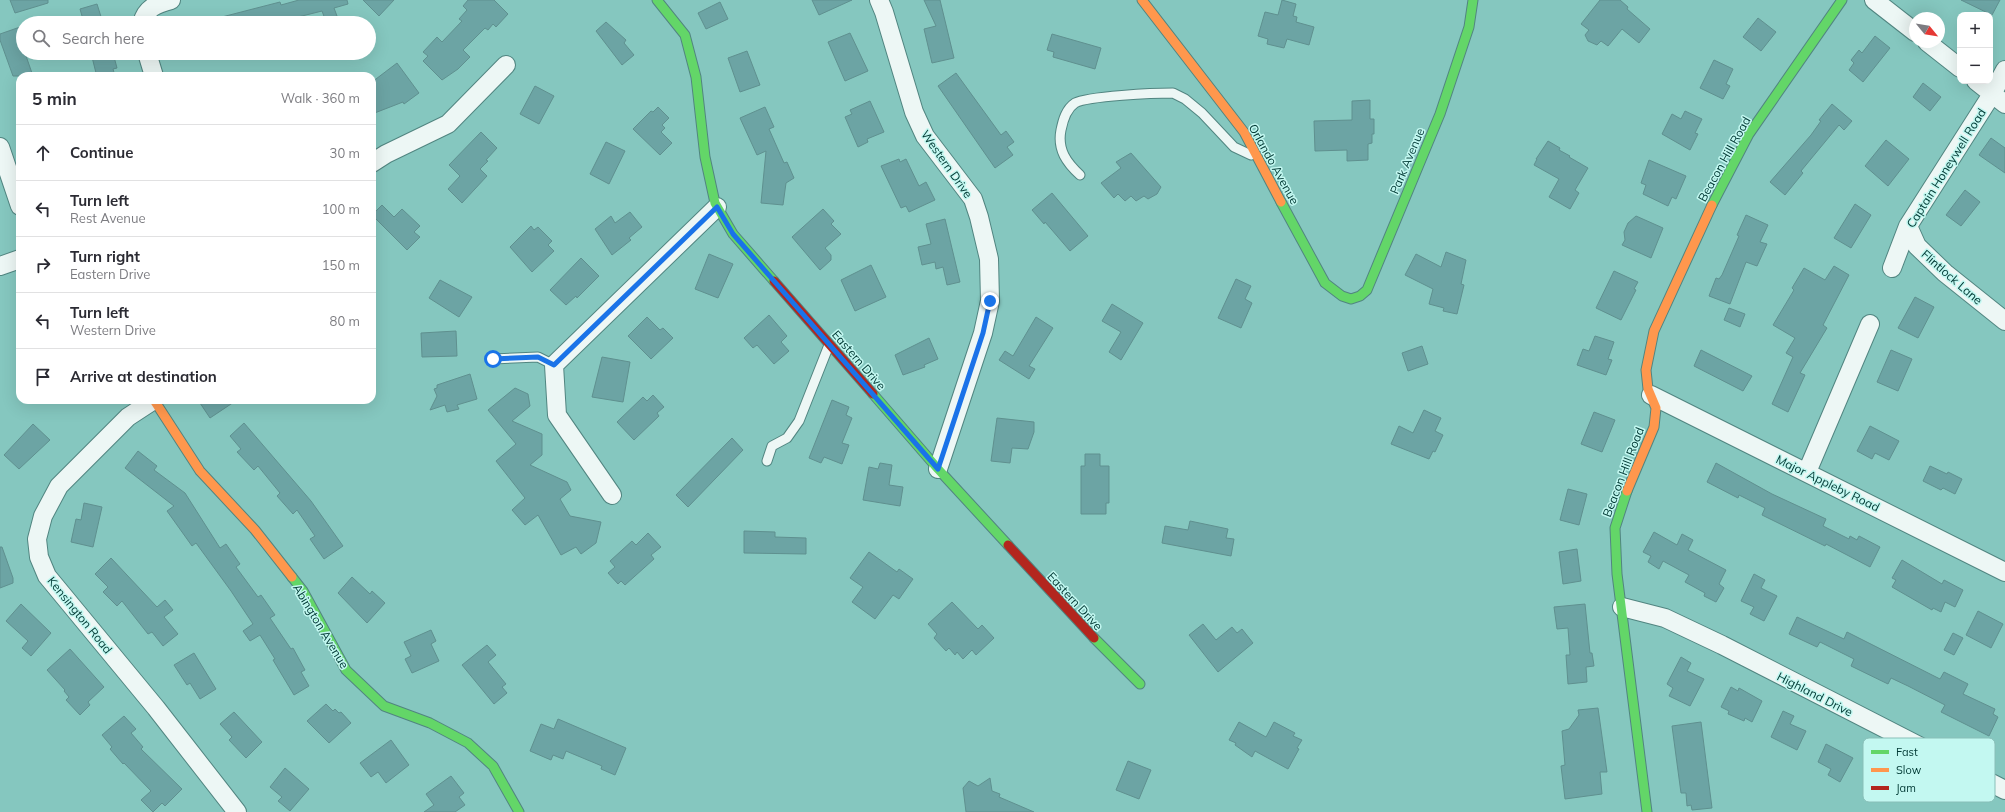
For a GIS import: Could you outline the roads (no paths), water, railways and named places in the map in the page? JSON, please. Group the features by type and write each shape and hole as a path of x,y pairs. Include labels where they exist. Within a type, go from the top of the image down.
{"street":[{"path":"144,16 155,4 171,0"},
{"name":"Eastern Drive","path":"657,0 685,35 696,77 705,157 717,207 733,234 938,469 1106,651 1140,684"},
{"name":"Western Drive","path":"879,0 914,112 925,136 973,199 989,259 990,301 983,333 938,469"},
{"name":"Orlando Avenue","path":"1142,0 1244,132 1325,282 1332,289"},
{"name":"Park Avenue","path":"1332,289 1351,299 1360,296 1367,290 1440,114 1470,27 1473,0"},
{"name":"Beacon Hill Road","path":"1647,812 1617,574 1614,528 1630,483 1654,427 1656,408 1651,395 1646,370 1654,331 1700,228 1749,134 1842,0"},
{"path":"1874,0 1909,27"},
{"path":"1935,48 1957,66"},
{"path":"149,60 153,72"},
{"path":"376,160 386,154 448,124 506,66"},
{"name":"Captain Honeywell Road","path":"1892,268 1908,226 1999,99 2005,70"},
{"path":"1980,84 1999,99"},
{"path":"0,147 16,194"},
{"path":"612,496 557,415 554,365 717,207"},
{"name":"Flintlock Lane","path":"1908,226 1917,246 1945,273 2005,321"},
{"path":"0,266 16,260"},
{"path":"1807,472 1870,324"},
{"name":"Major Appleby Road","path":"1651,395 2005,572"},
{"name":"Kensington Road","path":"148,404 128,417 59,486 43,516 37,539 40,557 47,576 156,708 237,812"},
{"name":"Abington Avenue","path":"157,404 200,471 255,530 302,591 346,670 384,706 430,723 468,743 493,766 519,812"},
{"name":"Highland Drive","path":"1622,608 1664,618 1722,645 1904,738"},
{"name":"Highland Drive","path":"1995,785 2005,790"}],"lane":[{"path":"1080,175 1069,165 1063,156 1060,144 1060,134 1063,120 1068,110 1075,103 1088,99 1173,93 1185,99 1202,113 1234,147 1258,158"},
{"path":"767,461 772,446 787,438 800,421 829,345"},
{"path":"493,359 538,357 554,365"}]}
